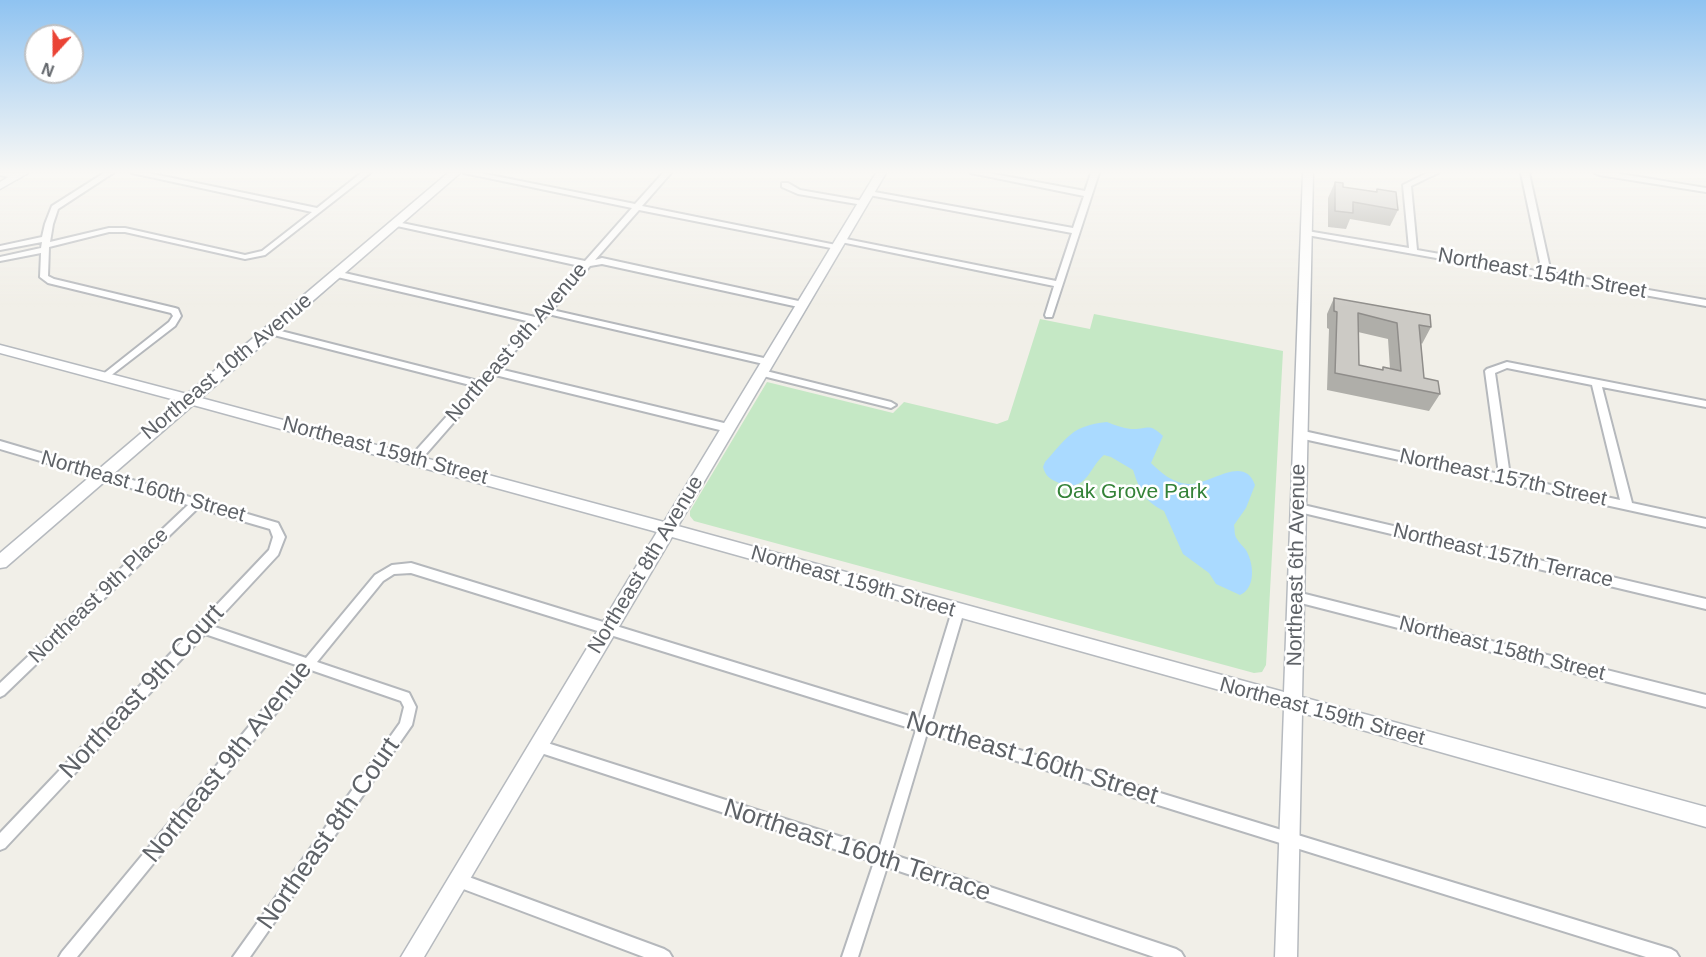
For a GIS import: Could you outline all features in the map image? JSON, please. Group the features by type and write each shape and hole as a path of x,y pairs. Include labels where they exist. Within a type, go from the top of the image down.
{"street":[{"path":"51,218 44,277 51,281 175,311 177,316 172,324 105,377"},
{"path":"0,259 46,244 109,230 125,230 245,257 254,257 265,252 309,218"},
{"name":"Northeast 10th Avenue","path":"3,557 404,218"},
{"name":"Northeast 9th Avenue","path":"415,459 628,218"},
{"path":"696,218 1059,284"},
{"name":"Northeast 8th Avenue","path":"412,957 854,218"},
{"path":"991,218 1076,231"},
{"path":"1049,315 1080,218"},
{"name":"Northeast 6th Avenue","path":"1286,957 1297,597 1299,434 1307,218"},
{"path":"1410,218 1413,251"},
{"path":"1535,218 1547,274"},
{"path":"397,224 587,264 602,261 802,305"},
{"name":"Northeast 154th Street","path":"1307,233 1706,303"},
{"path":"0,248 46,244"},
{"path":"336,274 538,321"},
{"path":"546,311 765,367 891,405"},
{"path":"269,331 481,385"},
{"name":"Northeast 159th Street","path":"0,349 415,459 1706,817"},
{"path":"1505,479 1490,372 1507,365 1706,404"},
{"path":"494,371 728,428"},
{"path":"1596,382 1627,505"},
{"name":"Northeast 157th Street","path":"1299,434 1706,523"},
{"name":"Northeast 160th Street","path":"0,445 274,526 279,537"},
{"name":"Northeast 9th Place","path":"0,691 197,502"},
{"name":"Northeast 157th Terrace","path":"1299,508 1706,604"},
{"name":"Northeast 9th Court","path":"0,843 274,552 279,537"},
{"name":"Northeast 160th Street","path":"392,570 411,568 1671,957"},
{"name":"Northeast 9th Avenue","path":"67,957 379,578 392,570"},
{"name":"Northeast 158th Street","path":"1297,597 1706,700"},
{"path":"850,957 883,858 958,611"},
{"path":"202,628 309,664"},
{"name":"Northeast 8th Court","path":"241,957 406,725 410,707 405,697 309,664"},
{"name":"Northeast 160th Terrace","path":"538,746 883,858 1176,957"},
{"path":"458,880 664,957"}],"green space":[{"name":"Oak Grove Park","path":"1094,314 1283,351 1266,665 1262,672 1254,673 694,521 690,516 690,511 767,382 893,413 904,402 997,424 1008,420 1040,319 1090,329"}],"water":[{"path":"1107,422 1128,429 1151,428 1163,436 1151,463 1163,474 1177,482 1196,483 1235,471 1250,476 1255,485 1246,508 1234,525 1236,537 1246,550 1251,562 1251,581 1245,592 1240,595 1216,584 1209,573 1183,554 1164,511 1144,495 1133,470 1111,457 1104,455 1086,478 1076,485 1059,483 1047,475 1043,467 1045,462 1065,439 1085,426"}],"building":[{"path":"1334,298 1430,315 1431,327 1419,325 1424,378 1438,381 1440,394 1335,373 1337,312 1334,311","holes":["1358,313 1397,323 1401,371 1359,365"]}]}
